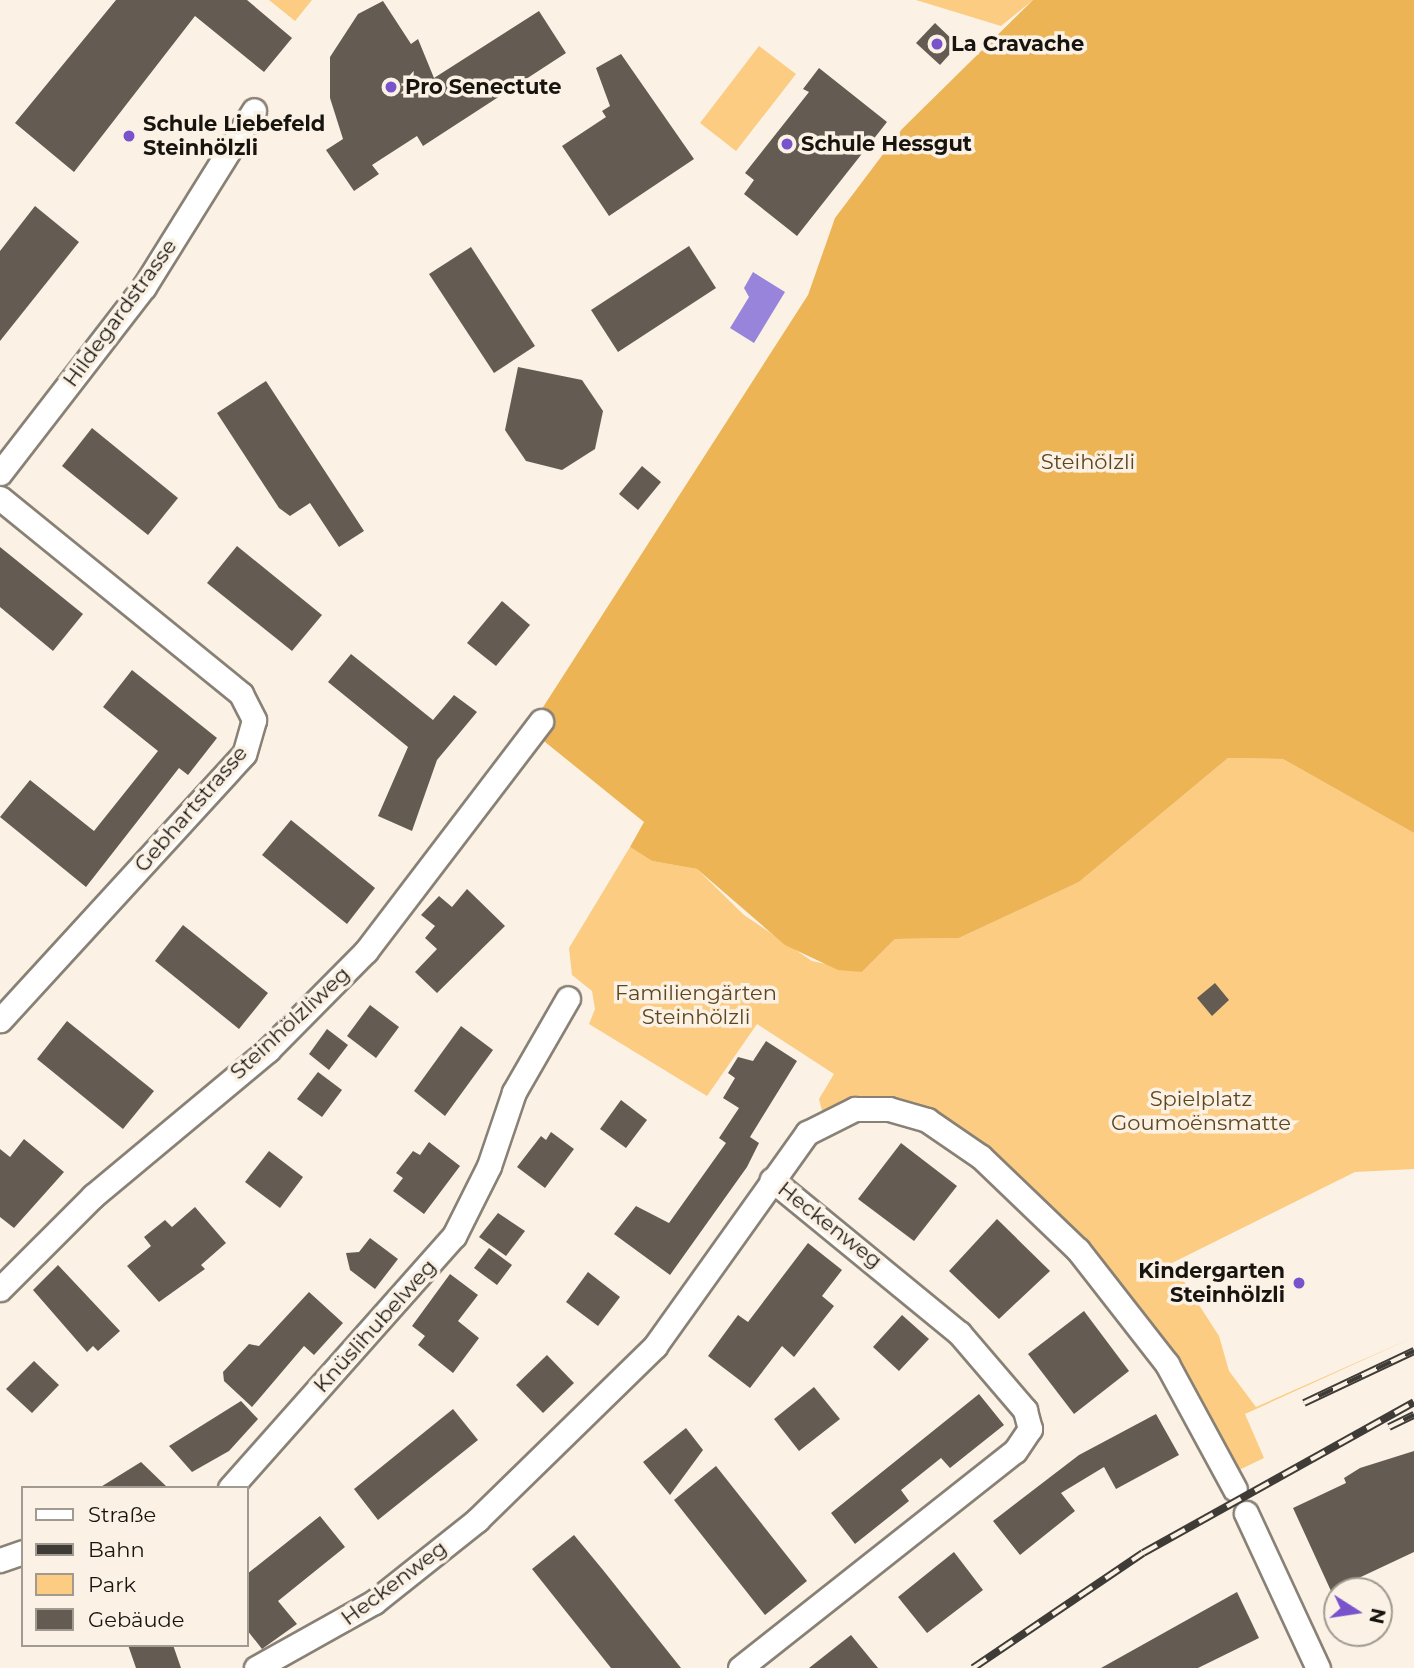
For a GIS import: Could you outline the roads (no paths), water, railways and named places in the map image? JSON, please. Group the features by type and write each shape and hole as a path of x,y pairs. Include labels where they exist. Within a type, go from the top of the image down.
{"street":[{"name":"Hildegardstrasse","path":"0,473 144,287 254,110"},
{"name":"Gebhartstrasse","path":"0,498 241,694 254,720 244,754 0,1020"},
{"name":"Steinhölzliweg","path":"0,1289 93,1196 268,1050 349,968 414,896 541,721"},
{"name":"Knüslihubelweg","path":"232,1486 454,1236 489,1166 514,1092 568,998"},
{"path":"772,1180 807,1133 855,1109 888,1108 953,1137 1018,1190 1118,1295 1178,1381 1235,1489"},
{"name":"Heckenweg","path":"256,1668 374,1602 533,1467 655,1346 772,1180 959,1334 1025,1410 1030,1429 1015,1451 740,1668"},
{"path":"1246,1513 1318,1668"},
{"path":"0,1560 21,1553"}],"railway":[{"path":"1304,1403 1414,1351"},
{"path":"973,1668 1143,1553 1414,1402"},
{"path":"1389,1427 1414,1415"}],"place":[{"name":"La Cravache","path":"937,44"},
{"name":"Pro Senectute","path":"391,87"},
{"name":"Schule Liebefeld Steinhölzli","path":"129,136"},
{"name":"Schule Hessgut","path":"787,144"},
{"name":"Kindergarten Steinhölzli","path":"1299,1283"}],"park label":[{"name":"Steihölzli","path":"1088,462"},
{"name":"Familiengärten Steinhölzli","path":"696,1005"},
{"name":"Spielplatz Goumoënsmatte","path":"1201,1111"}]}
